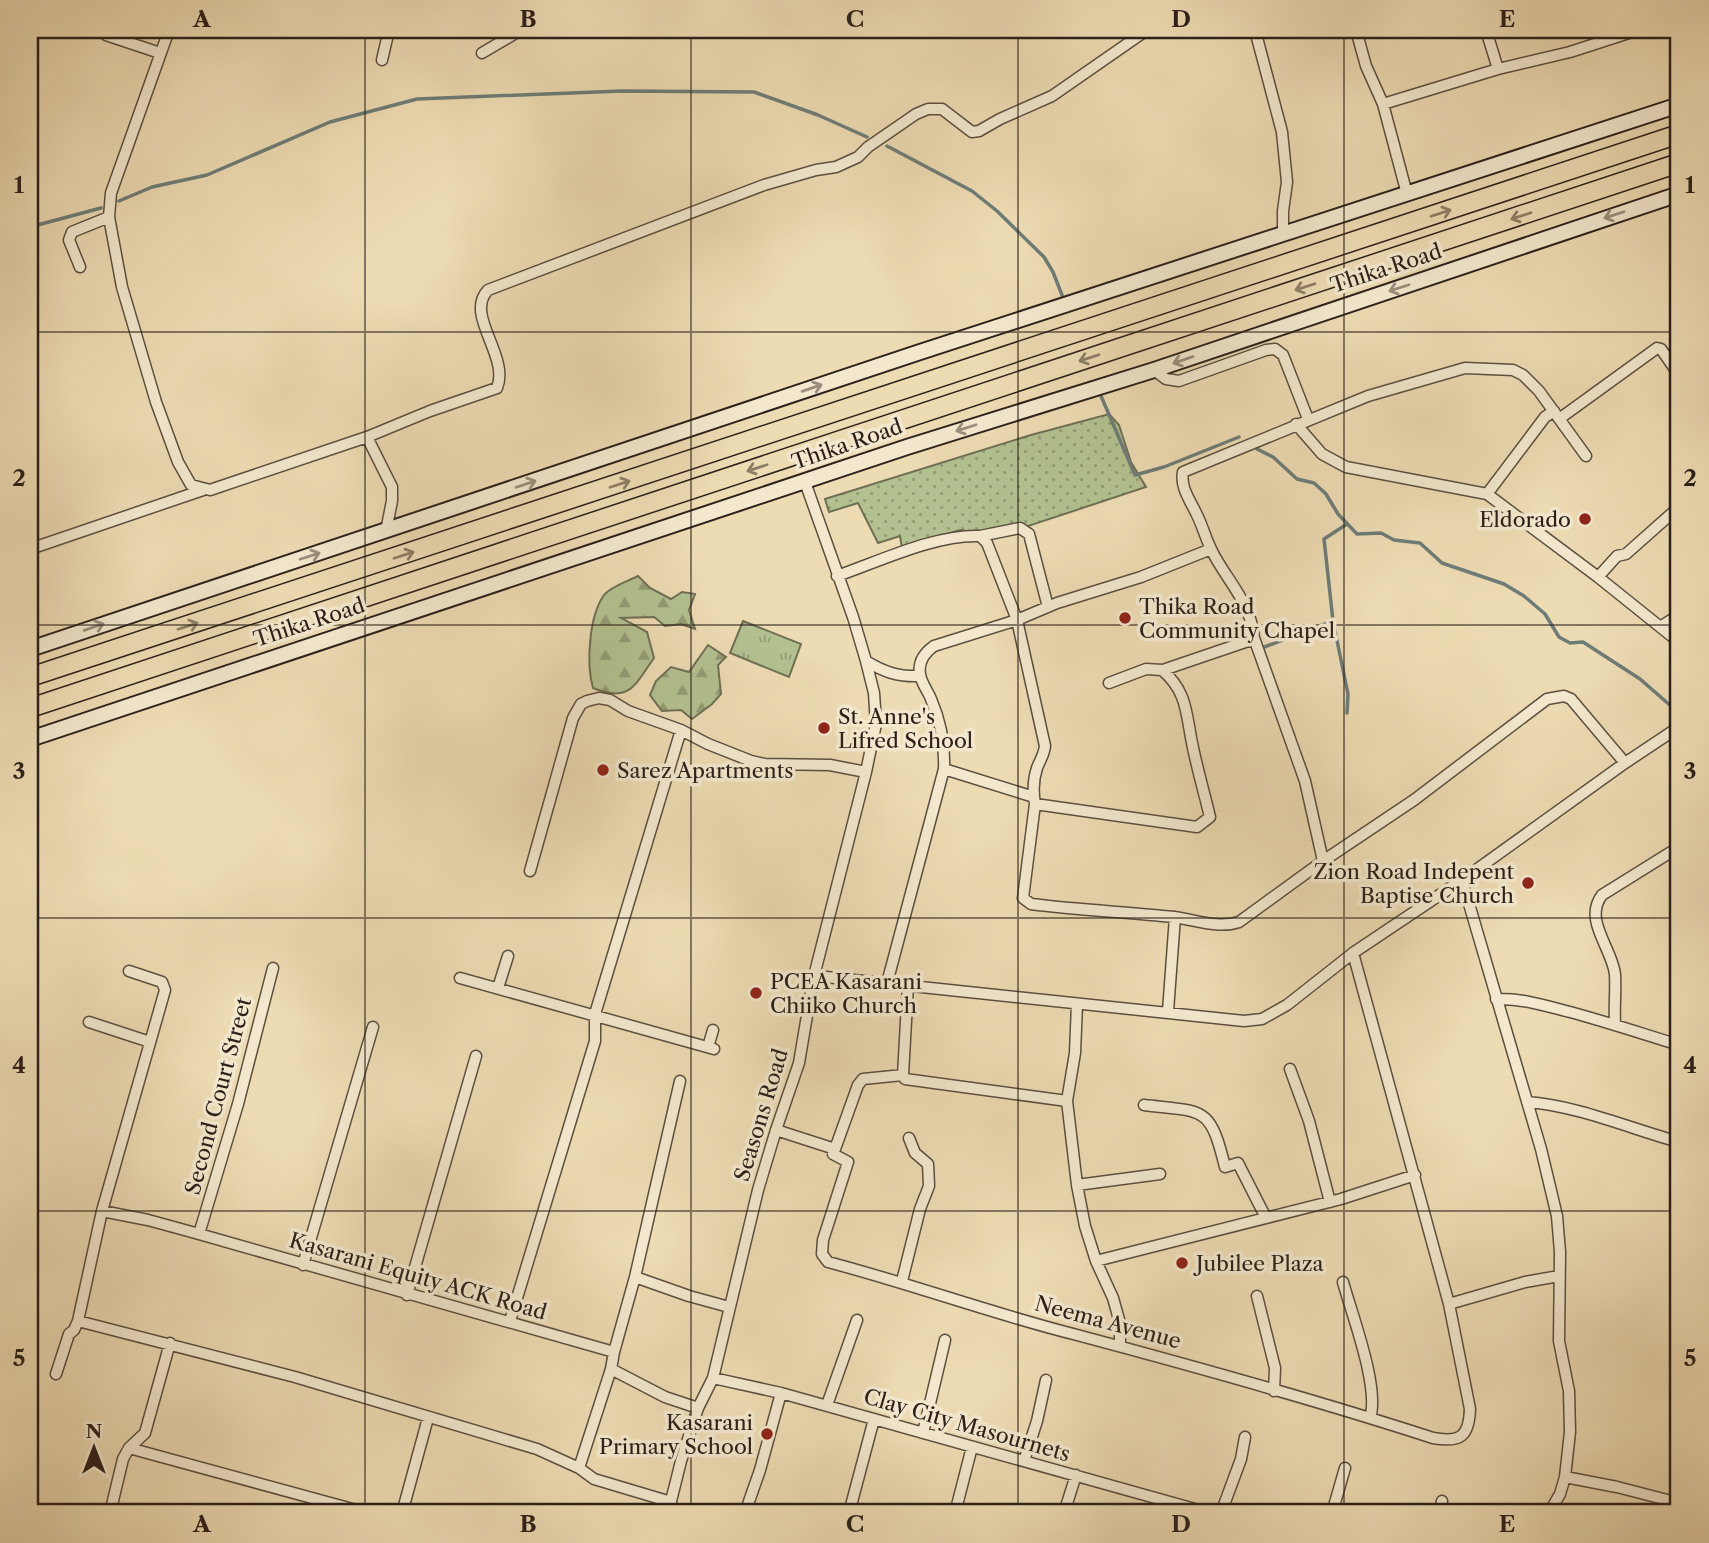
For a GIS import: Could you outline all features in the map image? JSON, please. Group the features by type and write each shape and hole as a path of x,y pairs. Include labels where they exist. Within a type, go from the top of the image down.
{"highway":[{"name":"Thika Road","path":"30,677 1679,134"},
{"name":"Thika Road","path":"30,708 1679,163"}],"main road":[{"path":"30,649 854,374 1679,105"},
{"name":"Thika Road","path":"30,739 805,482 1154,370 1679,194"}],"street":[{"path":"108,30 106,35 160,52"},
{"path":"169,30 111,193 109,217 122,287 156,401 186,478 191,485 203,490"},
{"path":"382,60 389,30"},
{"path":"482,53 521,30"},
{"path":"30,549 203,490 269,471 497,388 499,366 481,313 482,299 488,290 764,186 836,167 858,157 869,146 916,114 928,109 942,109 972,132 979,131 1052,96 1147,30"},
{"path":"1255,30 1282,132 1287,182 1283,235"},
{"path":"1356,30 1366,66 1383,104 1407,194"},
{"path":"1486,30 1498,69"},
{"path":"1383,104 1498,69 1570,52 1606,34 1638,30"},
{"path":"80,267 69,240 72,232 109,217"},
{"path":"1487,494 1545,417 1556,415 1657,348 1661,349 1679,375"},
{"path":"1154,370 1167,379 1179,381 1266,350 1276,349 1283,355 1308,419"},
{"path":"1323,861 1305,781 1254,639 1253,625 1234,583 1211,549 1186,493 1183,472 1368,396 1465,368 1513,370 1523,374 1539,391 1586,456"},
{"path":"1296,424 1322,454 1346,467 1487,494 1679,642"},
{"path":"367,437 392,487 386,531"},
{"name":"Seasons Road","path":"668,1513 698,1408 713,1378 776,1130 799,1063 813,980 866,772 876,709 853,617 805,482"},
{"path":"1598,578 1617,556 1626,554 1679,507"},
{"path":"837,576 945,539 980,536 1020,528 1029,534 1048,607"},
{"path":"980,536 987,543 1017,620 1045,746 1037,769 1023,898 1026,901 1064,908 1208,923 1229,925 1239,922 1414,800 1547,699 1563,696 1571,699 1625,763"},
{"path":"887,983 944,769 945,744 937,716 920,676 925,652 934,646 1141,577 1211,549"},
{"path":"1660,627 1679,615"},
{"path":"1109,683 1146,668 1163,670 1254,639"},
{"path":"866,661 896,676 920,676"},
{"path":"944,769 1035,801 1197,827 1210,817 1191,742 1185,704 1176,683 1163,670"},
{"path":"530,871 573,718 581,705 591,699 610,700 628,711 681,730 751,761 765,764 830,765 866,772"},
{"path":"813,980 826,977 1244,1021 1262,1019 1287,1005 1353,953 1462,880 1679,727"},
{"path":"509,1321 595,1041 595,1014 681,730"},
{"path":"1615,1024 1615,971 1598,928 1595,908 1597,902 1602,895 1675,849 1679,863"},
{"path":"1462,880 1553,1197 1560,1252 1559,1341 1569,1391 1570,1432 1565,1477 1549,1513"},
{"path":"1168,1012 1175,918"},
{"path":"1353,953 1450,1304 1525,1282 1559,1276"},
{"path":"498,988 508,956"},
{"name":"Second Court Street","path":"199,1234 238,1104 273,968"},
{"path":"56,1374 69,1334 74,1331 78,1321 103,1211 165,986 162,982 129,971"},
{"path":"460,978 711,1048 713,1030"},
{"path":"908,985 905,1079 1067,1101"},
{"path":"1496,999 1532,1002 1615,1024 1679,1045"},
{"path":"1077,1004 1075,1052 1067,1101 1077,1185 1085,1226 1120,1323 1120,1345"},
{"path":"89,1022 150,1042"},
{"path":"303,1265 373,1027"},
{"path":"407,1294 476,1056"},
{"path":"1290,1069 1309,1121 1330,1202"},
{"path":"776,1130 835,1149 863,1079 904,1075"},
{"path":"579,1468 611,1369 680,1081"},
{"path":"1527,1102 1575,1111 1679,1142"},
{"path":"1144,1105 1185,1110 1207,1118 1216,1133 1225,1167 1238,1163 1266,1218"},
{"path":"902,1281 920,1209 929,1186 928,1164 915,1153 909,1138"},
{"name":"Neema Avenue","path":"835,1149 834,1154 848,1162 821,1250 828,1262 902,1281 1076,1335 1120,1345 1446,1440 1465,1434 1470,1409 1450,1304"},
{"path":"1077,1185 1160,1174"},
{"path":"1096,1261 1330,1202 1415,1175"},
{"name":"Kasarani Equity ACK Road","path":"103,1211 199,1234 614,1352"},
{"path":"635,1277 729,1307"},
{"path":"1343,1282 1374,1400 1370,1418"},
{"path":"1257,1296 1276,1368 1274,1391"},
{"path":"827,1405 857,1320"},
{"path":"78,1321 295,1377 537,1450 579,1468 594,1479 671,1502"},
{"path":"923,1433 945,1340"},
{"path":"110,1513 123,1459 129,1448 145,1433 170,1343"},
{"path":"611,1369 665,1396 698,1408"},
{"name":"Clay City Masournets","path":"713,1378 781,1392 1076,1475 1180,1510 1209,1513"},
{"path":"1024,1461 1046,1380"},
{"path":"745,1513 760,1470 781,1392"},
{"path":"402,1513 428,1418"},
{"path":"849,1513 874,1419"},
{"path":"1221,1513 1241,1459 1245,1437"},
{"path":"955,1513 972,1447"},
{"path":"129,1448 367,1513"},
{"path":"1332,1513 1345,1468"},
{"path":"1064,1513 1076,1475"},
{"path":"1565,1477 1617,1486 1679,1503"},
{"path":"1438,1513 1442,1501"}],"green space":[{"path":"1109,414 1119,425 1131,462 1146,487 998,536 960,530 902,548 900,536 878,543 858,503 829,512 825,499 1031,435"},
{"path":"638,576 650,588 671,599 682,592 695,594 689,610 695,629 681,624 665,626 654,617 621,618 647,632 654,658 630,689 615,694 593,688 590,640 599,604 610,589"},
{"path":"743,621 801,644 789,677 730,653"},
{"path":"708,645 726,657 718,665 721,694 692,719 681,710 662,711 650,695 656,681 671,667 689,672"}],"waterway":[{"path":"119,201 152,187 207,175 330,122 417,99 622,91 754,92 818,115 867,137"},
{"path":"887,146 972,191 997,211 1044,257 1062,295"},
{"path":"30,227 101,208"},
{"path":"1101,396 1135,475 1164,467 1239,437"},
{"path":"1257,449 1273,457 1297,479 1314,483 1357,534 1381,533 1394,540 1420,543 1442,563 1504,584 1524,596 1545,614 1559,637 1570,643 1583,642 1640,679 1679,713"},
{"path":"1259,649 1333,621 1324,539 1347,524"},
{"path":"1333,621 1348,694 1347,713"}],"place":[{"name":"Eldorado","path":"1585,519"},
{"name":"Thika Road Community Chapel","path":"1125,618"},
{"name":"St. Anne's Lifred School","path":"824,728"},
{"name":"Sarez Apartments","path":"603,770"},
{"name":"Zion Road Indepent Baptise Church","path":"1528,883"},
{"name":"PCEA Kasarani Chiiko Church","path":"756,993"},
{"name":"Jubilee Plaza","path":"1182,1263"},
{"name":"Kasarani Primary School","path":"767,1434"}]}
